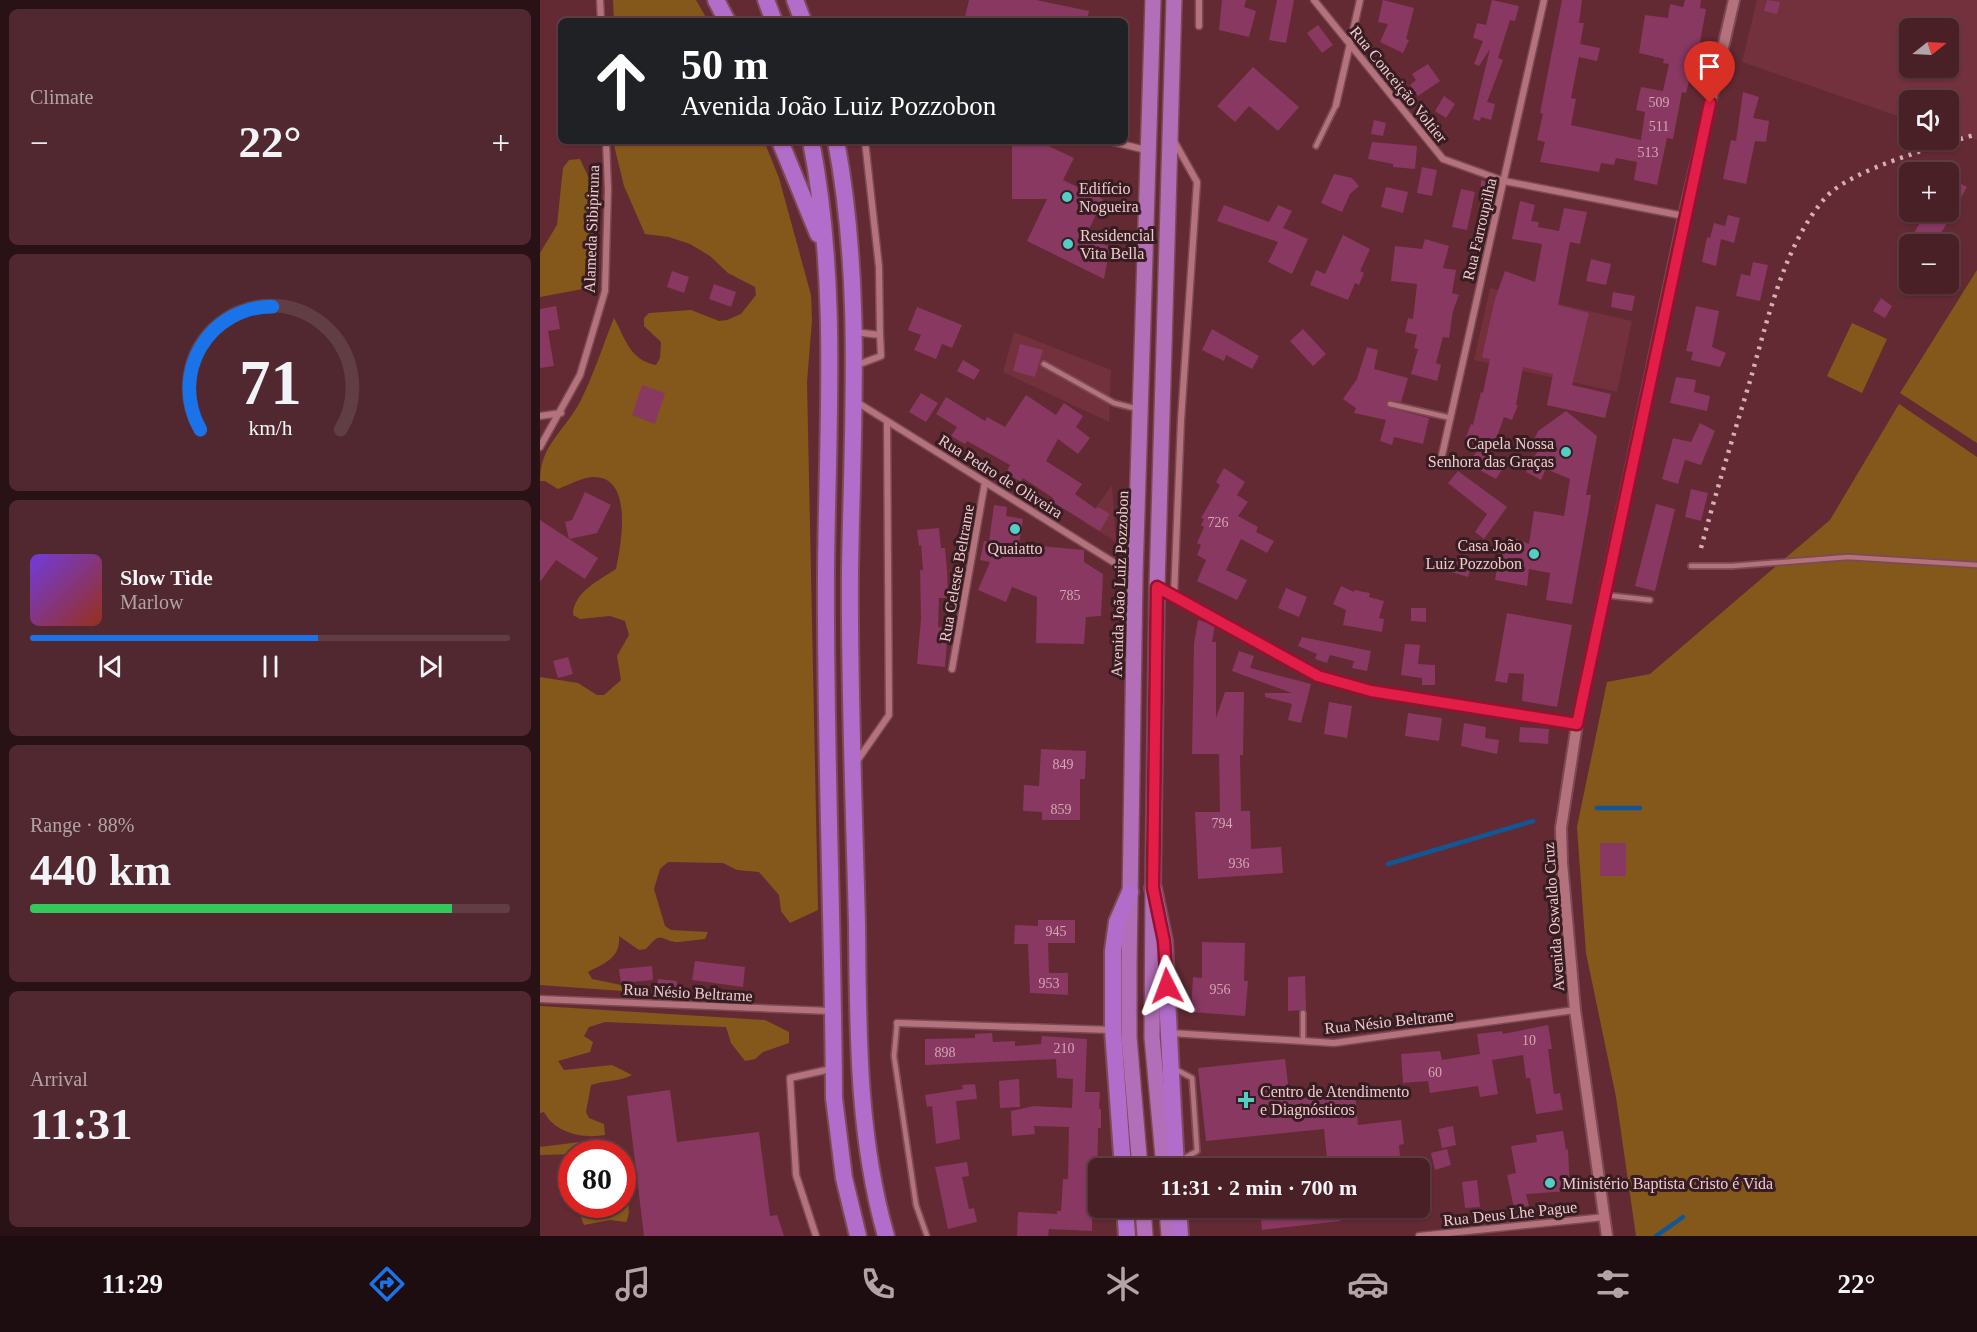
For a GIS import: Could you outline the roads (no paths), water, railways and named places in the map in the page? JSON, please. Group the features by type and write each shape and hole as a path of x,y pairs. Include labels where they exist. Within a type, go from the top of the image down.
{"highway":[{"path":"716,0 725,18"},
{"path":"766,0 773,18"},
{"path":"795,0 802,18"},
{"path":"781,144 825,252"},
{"path":"812,144 818,174 829,319 826,576 836,1134 858,1236"},
{"path":"837,144 851,259 853,332 850,575 862,1096 866,1143 886,1236"},
{"path":"1153,888 1164,941 1171,1066 1172,1158"},
{"path":"1122,1158 1113,1030 1113,951 1117,922 1130,892"},
{"path":"1126,1218 1128,1236"},
{"path":"1179,1218 1180,1236"}],"main road":[{"name":"Avenida João Luiz Pozzobon","path":"1139,1158 1129,1037 1130,892 1135,575 1142,410 1153,0"},
{"path":"1171,1158 1152,1037 1157,587 1174,0"},
{"path":"1144,1218 1145,1236"},
{"path":"1168,1218 1169,1236"}],"street":[{"path":"600,0 601,18"},
{"path":"1199,0 1199,26"},
{"name":"Rua Conceição Voltier","path":"1314,0 1443,159 1504,181 1684,216"},
{"path":"1336,105 1360,0"},
{"name":"Rua Farroupilha","path":"1440,464 1545,0"},
{"name":"Avenida Oswaldo Cruz","path":"1607,1236 1575,1010 1562,863 1562,828 1577,724 1684,216 1734,0"},
{"path":"1170,134 1197,182 1181,420 1174,596"},
{"name":"Alameda Sibipiruna","path":"540,447 561,413 580,375 605,291 608,189 606,144"},
{"path":"853,366 881,357 879,267 865,144"},
{"path":"1121,144 1149,151"},
{"path":"853,332 880,335"},
{"name":"Rua Pedro de Oliveira","path":"852,399 1135,575"},
{"path":"540,416 561,413"},
{"path":"854,767 888,715 887,421"},
{"name":"Rua Celeste Beltrame","path":"952,669 986,482"},
{"path":"1157,587 1318,676 1371,691 1577,724"},
{"name":"Rua Nésio Beltrame","path":"540,999 834,1011"},
{"name":"Rua Nésio Beltrame","path":"1169,1033 1334,1043 1575,1010"},
{"path":"897,1023 1113,1030"},
{"path":"816,1236 796,1174 790,1078 834,1068"},
{"name":"Rua Deus Lhe Pague","path":"1419,1236 1605,1217"}],"lane":[{"path":"1316,146 1336,105"},
{"path":"1044,364 1114,404 1142,410"},
{"path":"1390,404 1451,418"},
{"path":"1691,566 1732,566 1848,557 1977,566"},
{"path":"1605,595 1650,600"},
{"path":"1303,1013 1303,1041"},
{"path":"897,1023 894,1056 916,1205 927,1236"}],"waterway":[{"path":"1597,808 1640,808"},
{"path":"1388,864 1533,821"},
{"path":"1656,1236 1683,1217"}],"railway":[{"path":"1701,548 1779,284 1788,260 1811,216 1826,197 1839,186 1876,167 1977,134"}],"place":[{"name":"Edifício Nogueira","path":"1067,197"},
{"name":"Residencial Vita Bella","path":"1068,244"},
{"name":"Capela Nossa Senhora das Graças","path":"1566,452"},
{"name":"Quaiatto","path":"1015,529"},
{"name":"Casa João Luiz Pozzobon","path":"1534,554"},
{"name":"Centro de Atendimento e Diagnósticos","path":"1246,1100"},
{"name":"Ministério Baptista Cristo é Vida","path":"1550,1183"}]}
